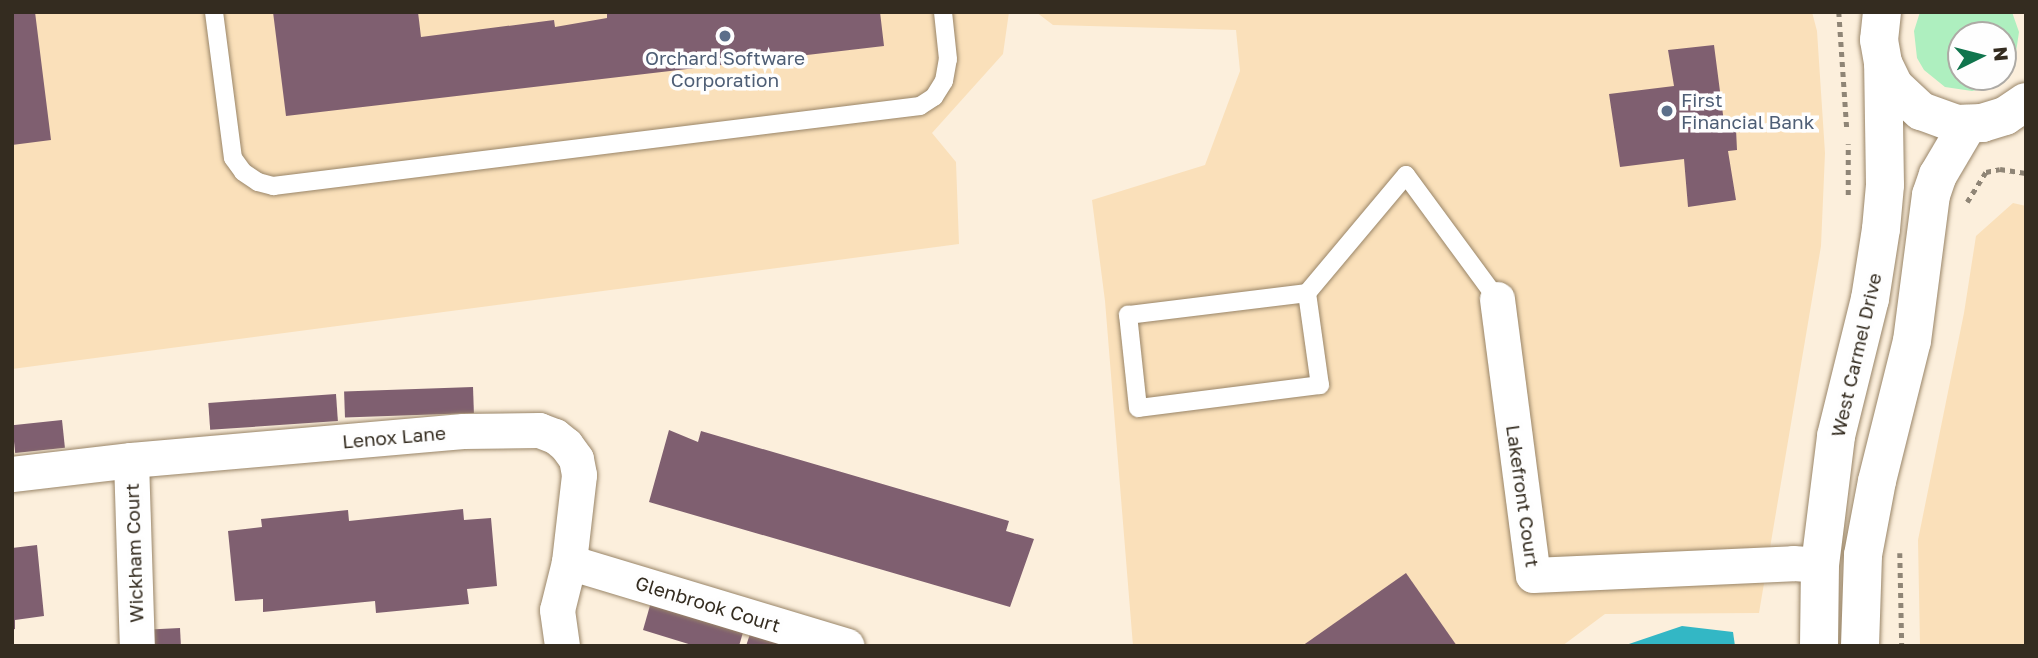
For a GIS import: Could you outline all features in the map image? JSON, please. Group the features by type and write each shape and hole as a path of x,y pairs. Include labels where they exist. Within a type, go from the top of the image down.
{"street":[{"name":"West Carmel Drive","path":"1819,646 1820,565 1840,413 1879,249 1885,185 1883,63 1879,40 1881,14"},
{"path":"1883,63 1894,86 1911,104 1944,121 2026,133"},
{"path":"1860,646 1863,555 1874,493 1912,341 1931,195 1938,175 1975,124 2006,116 2026,102"},
{"name":"Lakefront Court","path":"1497,299 1533,575 1793,563 1820,565"},
{"name":"Lenox Lane","path":"12,474 131,460 463,431 539,430 555,436 566,445 576,460 579,491 569,562 557,610 562,646"},
{"name":"Wickham Court","path":"131,460 137,646"},
{"name":"Glenbrook Court","path":"569,562 847,646"}],"lane":[{"path":"214,12 233,158 243,172 258,182 273,186 920,106 934,97 944,81 948,59 943,12"},
{"path":"1307,293 1320,385 1138,408 1128,315 1307,293 1406,175 1497,299"}],"path":[{"path":"1839,12 1848,169"}],"shaded area":[{"path":"12,12 1009,12 1003,54 932,133 956,162 959,244 12,369"},
{"path":"1036,12 1812,12 1817,31 1825,153 1821,246 1759,613 1605,614 1562,646 1133,646 1105,301 1092,200 1205,165 1240,71 1236,30 1053,25"},
{"path":"2013,203 2026,206 2026,646 1920,646 1918,540 1964,313 1976,236"}],"green space":[{"path":"1920,12 2012,12 2015,21 1947,21 1947,87 1924,70 1917,58 1914,31"}],"water":[{"path":"1682,626 1733,632 1735,646 1623,646"}],"building":[{"path":"12,12 35,12 51,140 12,145"},
{"path":"273,12 418,12 421,37 554,20 555,27 607,18 607,12 880,12 884,46 286,116"},
{"name":"First Financial Bank","path":"1714,45 1725,130 1736,129 1737,150 1728,151 1736,200 1688,207 1684,159 1620,167 1609,94 1674,86 1668,50"},
{"path":"473,387 474,413 345,417 344,392"},
{"path":"336,394 338,421 210,430 208,403"},
{"path":"62,420 65,448 15,453 12,425"},
{"path":"669,430 698,442 701,431 1009,521 1006,531 1034,539 1010,607 649,502"},
{"path":"463,509 464,520 491,518 497,586 467,589 469,604 376,613 375,601 263,612 263,599 235,601 228,531 262,527 261,519 348,510 349,521"},
{"path":"37,545 44,616 15,620 15,629 12,630 12,548"},
{"path":"1406,573 1457,646 1302,646"},
{"path":"651,602 744,629 739,646 695,646 643,630"},
{"path":"180,628 181,646 151,646 150,630"},
{"path":"751,631 798,646 746,646"}],"place":[{"name":"Orchard Software Corporation","path":"725,36"},
{"name":"First Financial Bank","path":"1667,111"}]}
